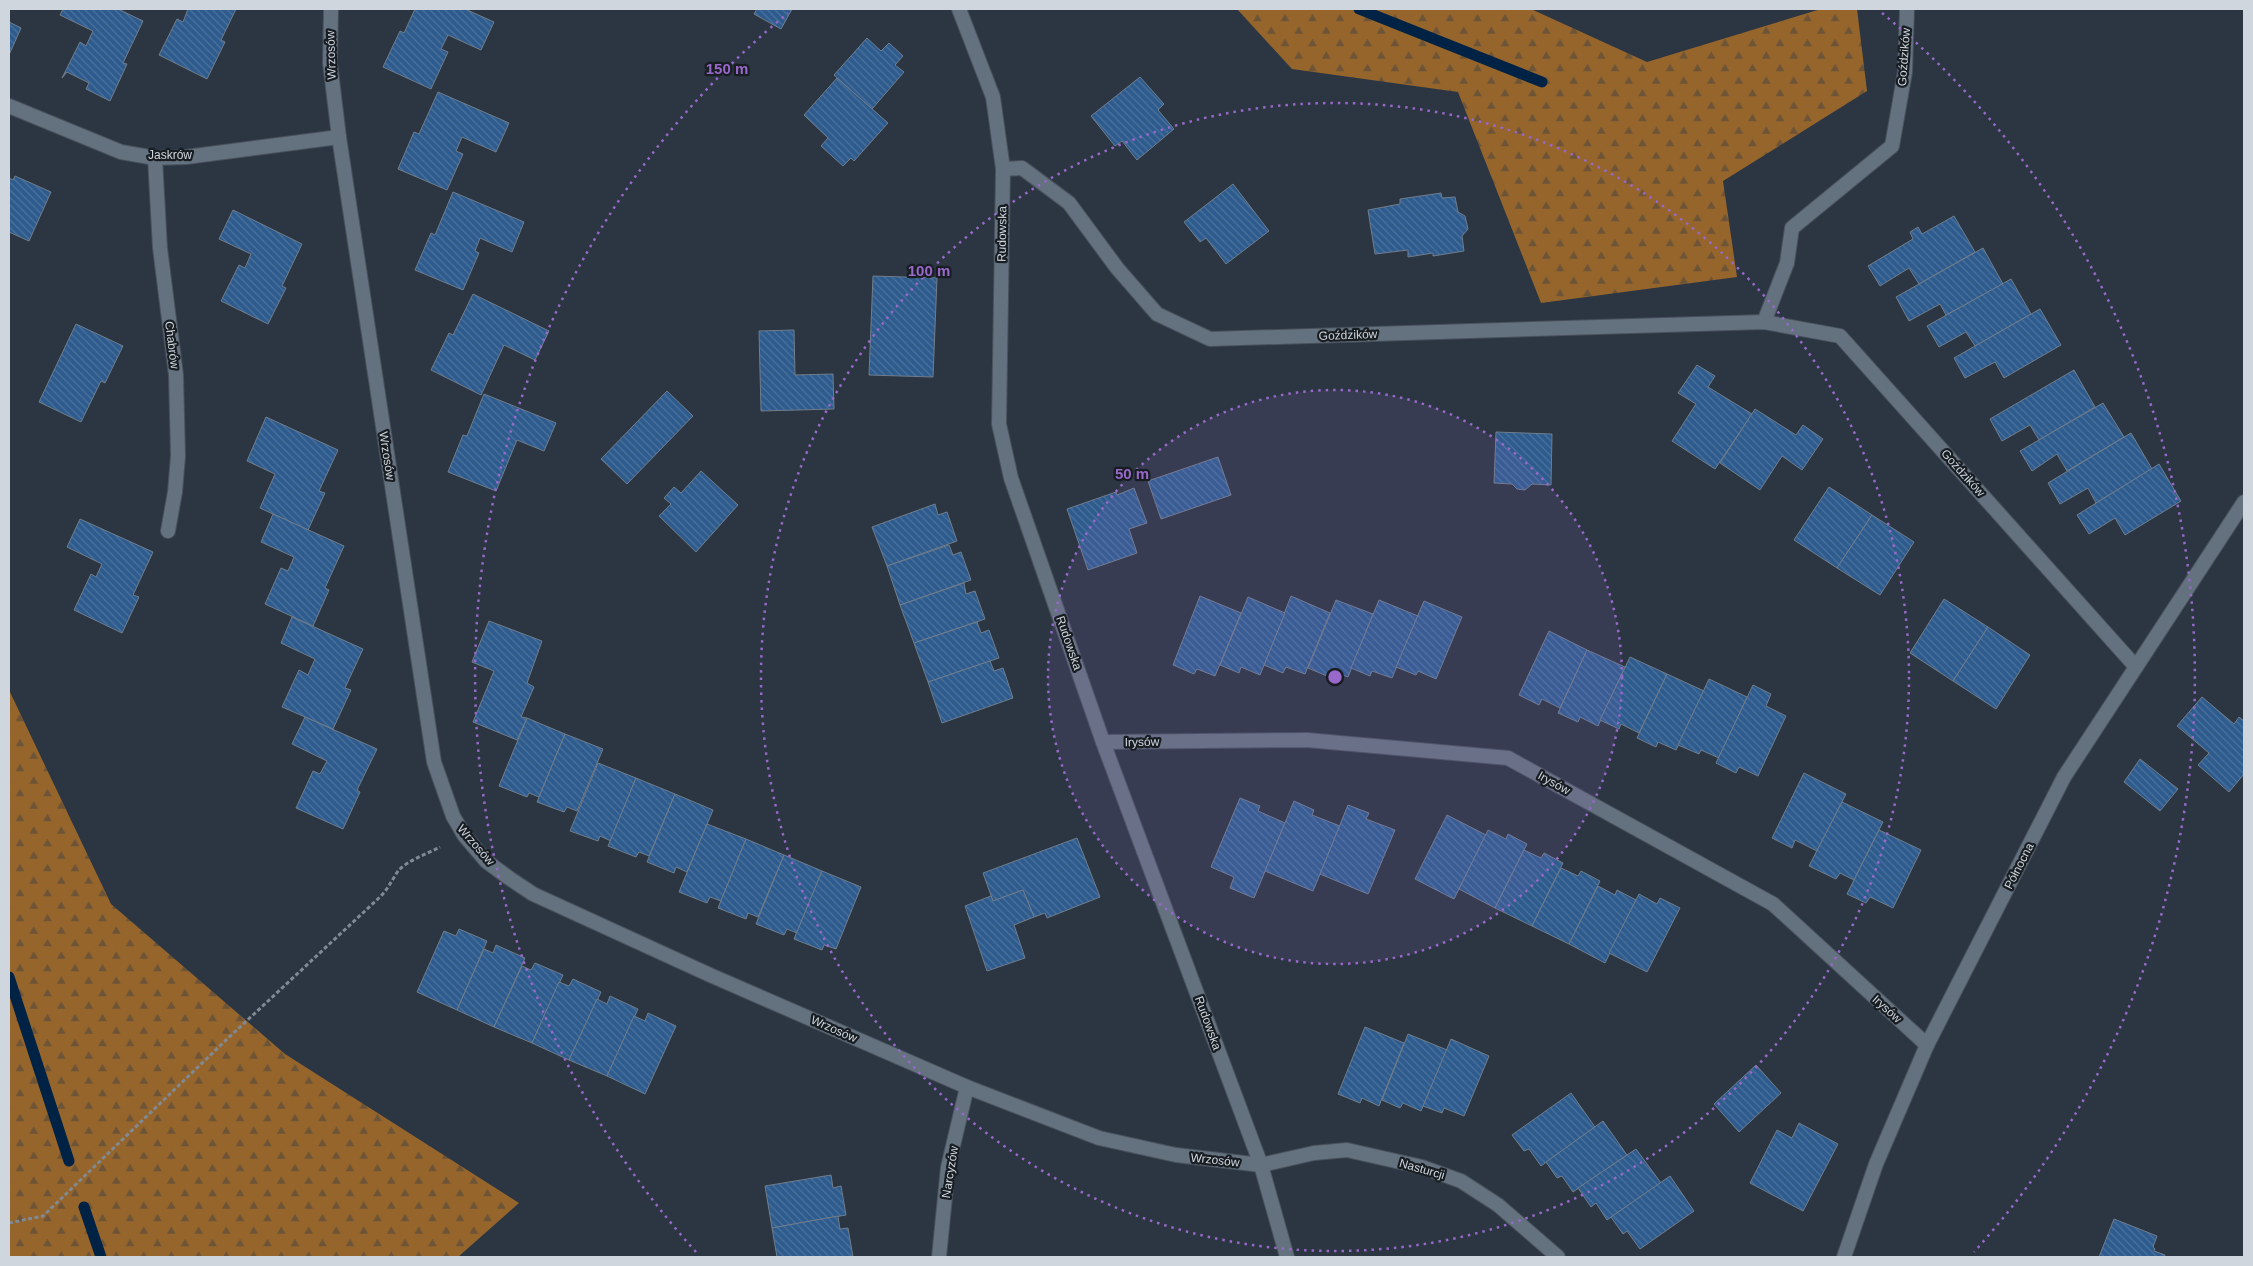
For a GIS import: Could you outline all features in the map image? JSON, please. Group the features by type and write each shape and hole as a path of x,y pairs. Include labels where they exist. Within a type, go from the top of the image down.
{"street":[{"name":"Wrzosów","path":"331,9 330,64 338,137 434,762 453,816 464,835 486,860 534,894 967,1087 1099,1138 1176,1155 1261,1164"},
{"name":"Rudowska","path":"959,9 993,97 1003,169 999,424 1011,478 1103,742 1261,1164 1287,1257"},
{"name":"Goździków","path":"1764,322 1787,263 1792,228 1892,146 1905,72 1907,9"},
{"name":"Jaskrów","path":"9,106 121,152 155,158 194,156 338,137"},
{"name":"Chabrów","path":"155,158 160,248 176,375 178,456 175,492 168,531"},
{"name":"Goździków","path":"1003,169 1022,168 1068,203 1117,268 1156,314 1210,339 1764,322 1840,336 2136,667"},
{"name":"Północna","path":"1844,1257 1876,1164 1927,1045 2064,777 2244,502"},
{"name":"Irysów","path":"1103,742 1307,740 1508,758 1773,904 1927,1045"},
{"name":"Narcyzów","path":"939,1257 948,1167 967,1087"},
{"name":"Nasturcji","path":"1261,1164 1314,1153 1347,1150 1422,1167 1462,1181 1498,1205 1558,1257"}],"path":[{"path":"9,1223 43,1216 225,1041 380,897 388,889 398,871 407,864 464,835"}],"green space":[{"path":"1237,9 1531,9 1647,62 1821,9 1857,9 1867,91 1723,181 1737,277 1541,303 1458,92 1292,69"},
{"path":"9,690 111,904 285,1054 519,1203 458,1257 9,1257"}],"building":[{"path":"63,9 118,9 143,21 123,63 127,64 110,101 86,89 89,83 67,72 62,78 80,42 86,46 93,31 60,15"},
{"path":"188,9 236,9 221,40 225,42 207,79 159,55 177,19 183,22"},
{"path":"415,9 465,9 494,22 481,50 448,35 441,49 448,52 431,89 383,67 400,31 404,33"},
{"path":"757,9 792,9 781,29 754,14"},
{"path":"9,22 21,28 9,55"},
{"path":"867,38 881,51 889,43 903,56 895,65 904,72 872,109 834,75"},
{"path":"1140,77 1164,104 1158,110 1174,129 1137,160 1122,141 1115,146 1091,116"},
{"path":"837,78 888,123 854,161 851,158 843,166 821,146 828,138 804,115"},
{"path":"438,92 509,123 496,152 462,137 456,151 463,154 447,190 398,169 414,132 419,134"},
{"path":"15,176 51,192 29,241 9,232 9,178 13,180"},
{"path":"1233,184 1269,231 1226,264 1206,238 1200,242 1184,222"},
{"path":"453,192 524,222 512,252 480,238 475,251 479,253 463,290 415,270 431,233 435,235"},
{"path":"1441,193 1442,198 1455,197 1458,212 1465,216 1468,229 1462,236 1464,251 1433,256 1433,253 1408,257 1408,250 1375,254 1368,210 1400,204 1400,199"},
{"path":"233,210 302,244 282,286 286,288 268,324 221,301 239,265 245,268 251,254 219,239"},
{"path":"1954,216 1975,252 1919,284 1909,268 1880,286 1868,266 1913,239 1910,232 1918,227 1922,234"},
{"path":"1983,248 2003,284 1946,315 1940,304 1909,321 1896,297"},
{"path":"873,276 937,278 933,377 869,375"},
{"path":"2011,279 2031,314 1975,346 1966,332 1939,347 1927,326"},
{"path":"473,294 549,331 535,360 504,345 481,395 431,370 449,333 453,335"},
{"path":"2040,309 2061,345 2004,378 1995,362 1965,378 1954,358"},
{"path":"76,324 123,346 105,383 101,381 81,422 39,402"},
{"path":"794,330 795,375 833,374 834,409 761,411 759,331"},
{"path":"1697,365 1715,376 1708,387 1752,414 1715,469 1672,441 1696,404 1678,393"},
{"path":"2074,370 2095,407 2039,440 2030,425 2002,441 1990,419"},
{"path":"667,391 693,416 627,484 601,459"},
{"path":"484,394 556,423 544,451 517,440 496,491 448,472 463,435 467,436"},
{"path":"2103,403 2124,437 2067,471 2057,454 2032,471 2020,451"},
{"path":"1755,409 1796,435 1803,425 1823,439 1802,470 1782,456 1760,490 1720,463"},
{"path":"266,417 338,450 319,491 325,493 308,530 260,508 275,474 247,461"},
{"path":"1496,432 1552,434 1551,485 1532,484 1525,490 1517,489 1512,484 1494,483"},
{"path":"2131,433 2152,469 2096,503 2088,488 2060,504 2048,483"},
{"path":"1218,457 1231,495 1161,519 1148,481"},
{"path":"2159,464 2181,501 2125,535 2115,518 2089,534 2077,515"},
{"path":"701,471 738,505 696,552 659,516 671,504 664,498 674,487 681,493"},
{"path":"1829,487 1872,515 1837,568 1794,540"},
{"path":"1134,488 1147,523 1129,529 1137,553 1088,570 1067,509 1116,492 1117,495"},
{"path":"935,504 938,515 947,512 957,541 887,566 872,527"},
{"path":"273,514 344,546 325,588 329,590 313,626 265,604 281,568 288,571 294,557 261,542"},
{"path":"1872,515 1914,542 1880,595 1837,568"},
{"path":"80,519 153,552 133,595 139,597 122,633 74,610 91,574 96,577 102,564 67,547"},
{"path":"949,545 953,555 961,552 971,580 900,605 887,566"},
{"path":"964,583 966,594 975,591 985,619 914,643 900,605"},
{"path":"1200,596 1241,613 1215,676 1197,669 1194,674 1173,665"},
{"path":"1291,596 1330,613 1305,674 1286,667 1283,673 1264,665"},
{"path":"1248,597 1285,613 1260,675 1241,667 1239,673 1220,665"},
{"path":"1944,599 1988,627 1953,681 1910,653"},
{"path":"1336,600 1373,614 1348,677 1329,670 1327,676 1308,668"},
{"path":"1379,600 1418,616 1392,678 1372,671 1370,676 1351,668"},
{"path":"1424,601 1462,617 1436,679 1418,671 1416,675 1396,667"},
{"path":"292,617 363,649 345,688 351,690 333,729 282,707 299,670 308,675 315,659 281,643"},
{"path":"489,621 542,641 527,683 534,687 521,717 527,718 517,740 473,722 494,671 472,662"},
{"path":"977,622 981,633 989,630 999,658 928,682 914,643"},
{"path":"1988,627 2030,655 1996,709 1953,681"},
{"path":"1549,631 1587,650 1560,708 1542,699 1539,705 1519,695"},
{"path":"1587,650 1625,667 1598,726 1580,717 1578,722 1558,713"},
{"path":"1630,657 1667,674 1639,733 1621,724 1619,729 1600,720"},
{"path":"990,661 994,671 1003,668 1013,698 942,723 928,682"},
{"path":"1667,674 1704,691 1676,750 1658,742 1656,747 1637,738"},
{"path":"1709,679 1747,697 1719,758 1701,750 1699,754 1678,745"},
{"path":"1753,685 1771,694 1766,706 1786,716 1758,776 1739,767 1736,773 1716,763"},
{"path":"2202,697 2234,724 2239,717 2244,721 2244,774 2229,792 2198,765 2209,753 2177,726"},
{"path":"305,717 377,749 357,790 360,792 343,829 296,808 313,771 320,774 327,761 292,744"},
{"path":"527,718 565,734 539,797 529,793 527,797 499,786"},
{"path":"565,734 603,749 577,811 567,807 564,812 537,802"},
{"path":"2140,759 2178,789 2160,811 2124,782"},
{"path":"598,763 636,778 611,841 600,836 598,841 570,831"},
{"path":"1804,773 1846,794 1817,851 1795,840 1792,848 1772,838"},
{"path":"636,778 675,794 649,856 639,852 636,857 608,846"},
{"path":"675,794 713,810 687,872 676,867 674,873 647,862"},
{"path":"1240,798 1260,806 1258,811 1285,823 1254,898 1230,888 1234,877 1211,867"},
{"path":"1294,801 1314,810 1312,815 1340,826 1313,891 1265,871"},
{"path":"1842,802 1883,822 1854,880 1840,873 1836,879 1809,866"},
{"path":"1348,805 1369,813 1366,819 1395,830 1368,894 1320,874"},
{"path":"1447,815 1486,835 1454,899 1415,879"},
{"path":"707,824 746,839 721,901 710,897 707,903 679,892"},
{"path":"1488,830 1506,839 1508,834 1527,844 1495,908 1459,889"},
{"path":"1879,830 1921,850 1893,908 1870,897 1866,903 1847,894"},
{"path":"1077,838 1100,897 1047,918 1045,913 1034,917 1023,890 993,901 983,873"},
{"path":"746,839 784,855 758,917 748,913 746,919 718,908"},
{"path":"1524,850 1541,858 1544,853 1563,863 1532,926 1495,908"},
{"path":"784,855 822,871 797,933 787,929 784,935 756,924"},
{"path":"1561,868 1578,876 1581,871 1600,881 1569,944 1532,926"},
{"path":"822,871 861,887 836,949 824,945 822,950 794,939"},
{"path":"1598,886 1615,895 1617,890 1636,900 1605,963 1569,944"},
{"path":"1023,890 1034,917 1014,925 1025,958 987,971 965,906 991,896 993,901"},
{"path":"1639,894 1657,904 1660,898 1680,908 1647,972 1609,953"},
{"path":"459,929 487,941 457,1010 417,992 444,931 456,936"},
{"path":"496,945 525,958 494,1027 457,1010 484,949 493,953"},
{"path":"535,963 563,975 532,1043 494,1027 522,966 531,970"},
{"path":"573,979 601,992 569,1060 532,1043 559,982 569,986"},
{"path":"610,996 638,1009 607,1076 569,1060 597,999 607,1004"},
{"path":"648,1013 676,1026 645,1094 607,1076 634,1016 645,1021"},
{"path":"1365,1027 1404,1043 1379,1106 1362,1098 1360,1103 1338,1094"},
{"path":"1408,1034 1447,1050 1421,1111 1403,1103 1400,1108 1382,1100"},
{"path":"1451,1039 1489,1056 1464,1116 1444,1108 1442,1113 1423,1106"},
{"path":"1756,1065 1781,1093 1739,1132 1714,1104"},
{"path":"1571,1093 1595,1127 1541,1166 1529,1149 1524,1151 1512,1135"},
{"path":"1603,1121 1627,1155 1573,1192 1562,1176 1557,1178 1546,1162"},
{"path":"1799,1123 1838,1144 1803,1211 1750,1183 1777,1130 1792,1138"},
{"path":"1636,1149 1661,1183 1607,1220 1596,1203 1591,1207 1578,1188"},
{"path":"831,1175 833,1188 841,1186 846,1215 772,1228 765,1186"},
{"path":"1670,1176 1694,1211 1640,1249 1627,1231 1623,1234 1611,1217"},
{"path":"838,1216 840,1229 848,1228 853,1257 777,1257 772,1228"},
{"path":"2114,1219 2157,1236 2153,1247 2154,1251 2165,1255 2164,1257 2099,1257"}],"waterway":[{"path":"1359,9 1542,82"},
{"path":"9,977 69,1161"},
{"path":"84,1207 101,1257"}]}
